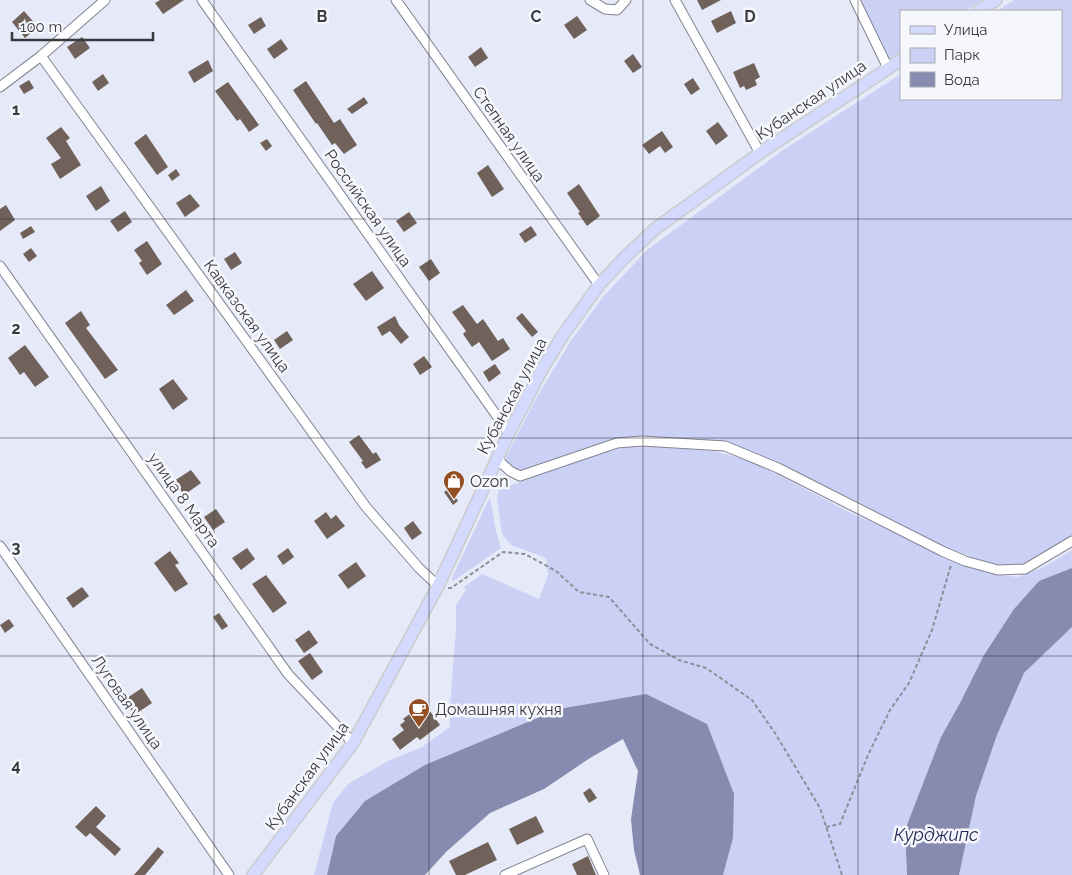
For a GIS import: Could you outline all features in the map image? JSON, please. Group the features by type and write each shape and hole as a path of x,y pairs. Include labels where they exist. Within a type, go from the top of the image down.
{"main road":[{"path":"980,10 996,0"},
{"name":"Кубанская улица","path":"254,875 353,744 438,586 509,433 541,371 563,335 599,286 625,257 655,229 760,153 900,61"}],"street":[{"path":"0,87 41,56 105,0"},
{"name":"Российская улица","path":"202,0 509,433"},
{"name":"Степная улица","path":"396,0 599,286"},
{"path":"590,0 605,8 617,10 626,0"},
{"path":"675,0 760,153"},
{"path":"855,0 888,68"},
{"name":"Кавказская улица","path":"41,56 366,507 438,586"},
{"name":"улица 8 Марта","path":"0,266 288,674 353,744"},
{"path":"497,459 510,471 520,476 617,443 642,441 725,446 778,468 954,556 998,570 1025,569 1072,541"},
{"name":"Луговая улица","path":"0,546 229,875"},
{"path":"505,875 587,839 604,875"}],"path":[{"path":"438,586 451,588 503,552 526,554 556,571 579,592 609,597 650,644 679,660 706,668 752,700 775,733 820,808 842,875"},
{"path":"826,827 840,824 868,755 890,710 910,683 932,630 954,556"}],"green space":[{"path":"861,0 982,0 967,10 900,10 900,55 889,62"},
{"path":"1014,0 1072,0 1072,537 1034,560 1020,566 996,566 942,546 792,469 750,450 712,441 672,437 638,439 525,472 517,472 504,461 534,402 570,342 603,297 647,250 783,150 900,75 900,100 1062,100 1062,10 999,10"},
{"path":"626,447 660,447 713,451 752,461 849,512 924,545 944,558 993,574 1018,577 1042,568 1072,550 1072,568 1039,581 1014,609 984,655 941,737 905,830 907,875 723,875 733,838 707,724 559,709 496,736 336,836 327,875 314,875 333,803 348,784 388,761 422,747 450,727 456,605 466,590 464,587 482,574 539,599 548,575 546,558 511,545 502,534 497,498 499,490 580,459"},
{"path":"490,497 501,548 452,582 452,578"},
{"path":"1072,627 1072,875 959,875 976,796 997,735 1024,673"}],"water":[{"name":"Курджипс","path":"1072,568 1072,627 1024,673 997,735 976,796 959,875 907,875 905,830 941,737 984,655 1014,609 1039,581"},
{"path":"646,694 707,724 734,794 733,838 723,875 640,875 634,850 631,819 638,771 623,739 590,758 544,789 490,813 446,852 425,875 327,875 336,836 365,801 425,765 559,709"}],"building":[{"path":"160,0 184,0 163,14 155,3"},
{"path":"697,0 721,0 702,10"},
{"path":"24,11 38,27 25,38 12,22"},
{"path":"731,11 736,23 717,33 711,21"},
{"path":"577,16 587,30 574,39 564,25"},
{"path":"261,17 266,26 254,34 248,25"},
{"path":"82,37 90,48 75,59 67,47"},
{"path":"281,39 288,49 274,59 267,49"},
{"path":"481,47 488,58 475,67 468,57"},
{"path":"633,54 642,67 633,73 624,61"},
{"path":"208,60 213,71 194,83 188,72"},
{"path":"754,63 760,77 755,80 757,85 746,90 744,86 740,88 733,72"},
{"path":"103,74 109,83 98,91 92,82"},
{"path":"693,78 700,89 691,95 684,84"},
{"path":"29,80 34,88 24,94 19,86"},
{"path":"306,81 334,123 340,119 357,145 344,154 335,143 332,145 293,90"},
{"path":"228,82 259,125 249,132 240,119 237,121 215,91"},
{"path":"364,97 368,103 352,114 347,109"},
{"path":"718,122 728,136 716,145 706,131"},
{"path":"61,127 70,138 66,141 81,165 60,179 51,164 61,158 46,138"},
{"path":"662,131 673,147 665,153 660,146 649,154 642,145"},
{"path":"146,134 168,167 157,175 134,143"},
{"path":"267,139 272,146 266,151 260,143"},
{"path":"488,165 504,189 492,197 477,173"},
{"path":"176,169 180,175 172,181 168,175"},
{"path":"579,184 600,216 587,226 567,193"},
{"path":"101,186 110,201 96,211 86,196"},
{"path":"190,194 200,206 185,217 176,203"},
{"path":"6,205 15,220 0,231 0,209"},
{"path":"125,211 132,222 118,232 110,221"},
{"path":"409,212 417,223 404,232 396,221"},
{"path":"31,226 35,232 23,239 20,233"},
{"path":"531,226 537,235 525,243 519,234"},
{"path":"147,241 162,264 147,275 139,263 142,261 134,250"},
{"path":"31,248 37,256 29,262 23,254"},
{"path":"235,252 242,263 231,270 224,259"},
{"path":"431,259 440,273 429,281 419,267"},
{"path":"372,271 384,288 366,301 353,284"},
{"path":"186,290 194,301 174,315 166,305"},
{"path":"463,305 477,324 483,319 498,341 503,338 510,349 492,361 479,342 472,347 463,334 466,331 452,312"},
{"path":"81,311 90,325 86,328 118,370 105,379 65,323"},
{"path":"522,313 538,332 532,337 516,318"},
{"path":"395,316 399,325 409,337 401,344 390,331 382,336 377,327"},
{"path":"287,331 293,340 280,349 274,340"},
{"path":"25,345 49,377 35,387 24,372 20,375 8,358"},
{"path":"424,356 432,367 420,375 413,364"},
{"path":"495,364 501,373 489,382 483,372"},
{"path":"173,379 188,399 173,410 159,389"},
{"path":"359,435 373,454 376,452 381,460 366,469 361,462 363,461 349,442"},
{"path":"191,470 201,483 184,495 174,481"},
{"path":"450,488 458,501 453,505 444,492"},
{"path":"216,509 225,522 213,530 204,517"},
{"path":"326,512 331,519 336,515 345,526 327,539 314,521"},
{"path":"413,521 422,533 412,540 404,528"},
{"path":"247,548 255,559 241,570 232,558"},
{"path":"288,548 294,557 283,565 277,556"},
{"path":"170,551 179,563 175,565 188,584 175,592 154,563"},
{"path":"356,562 366,576 348,589 338,575"},
{"path":"266,575 287,603 273,613 252,584"},
{"path":"82,587 89,596 73,608 66,598"},
{"path":"219,613 228,626 222,630 213,617"},
{"path":"9,619 14,626 5,633 0,625"},
{"path":"309,630 318,643 304,653 295,640"},
{"path":"310,653 323,672 312,680 298,661"},
{"path":"142,688 152,703 134,715 124,700"},
{"name":"Домашняя кухня","path":"424,703 440,725 420,740 417,737 400,750 392,739 404,730 400,725 405,721 403,719"},
{"path":"590,788 597,798 589,803 583,793"},
{"path":"96,806 106,816 96,827 121,849 115,856 90,833 86,837 75,827"},
{"path":"536,816 544,832 517,845 509,829"},
{"path":"488,842 497,860 465,875 456,875 449,861"},
{"path":"158,847 164,852 145,875 134,875"},
{"path":"588,856 596,875 577,875 572,864"}],"place":[{"name":"Ozon","path":"454,500"},
{"name":"Домашняя кухня","path":"419,728"}]}
